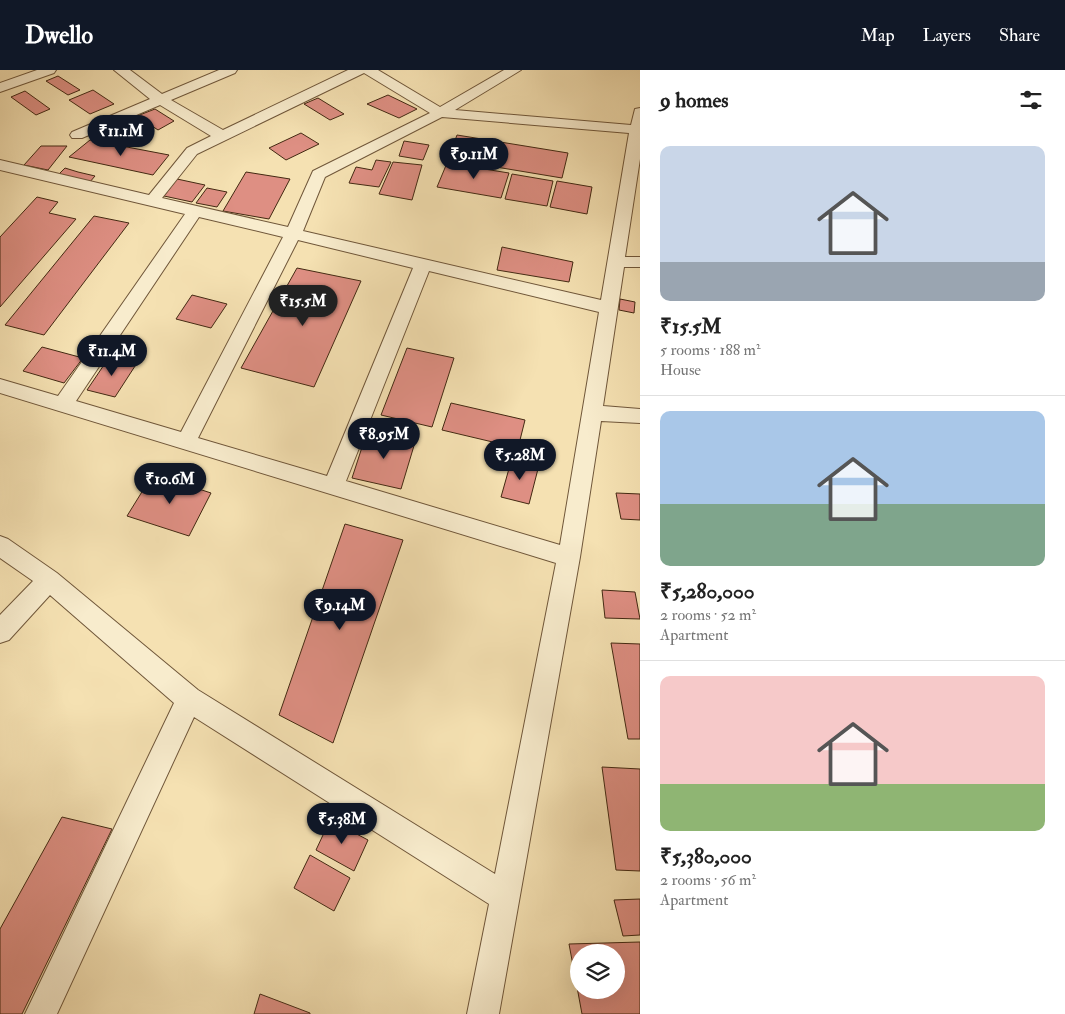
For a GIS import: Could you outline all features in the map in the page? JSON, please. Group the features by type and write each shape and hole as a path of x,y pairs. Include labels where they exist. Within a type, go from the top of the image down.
{"street":[{"path":"0,88 49,70"},
{"path":"121,70 161,100 222,136"},
{"path":"78,135 230,70"},
{"path":"152,201 192,151 359,70"},
{"path":"369,70 440,113 639,124 615,262 569,557 483,1014"},
{"path":"186,442 293,234 318,174 440,113 514,70"},
{"path":"0,165 608,308"},
{"path":"63,405 196,211"},
{"path":"615,262 640,262"},
{"path":"334,486 423,265"},
{"path":"0,386 569,557"},
{"path":"591,413 640,416"},
{"path":"0,546 49,580 189,699 504,897"},
{"path":"0,632 49,580"},
{"path":"41,1014 189,699"}],"building":[{"path":"58,76 80,90 68,95 46,81"},
{"path":"93,90 114,104 90,114 69,100"},
{"path":"25,91 50,109 36,115 11,97"},
{"path":"388,95 417,109 399,118 367,104"},
{"path":"318,98 344,114 330,120 304,104"},
{"path":"155,109 174,121 158,130 137,116"},
{"path":"111,129 142,134 136,142 105,136"},
{"path":"301,133 319,144 286,160 269,148"},
{"path":"457,135 568,153 562,178 448,159"},
{"path":"90,140 169,155 153,175 69,157"},
{"path":"404,141 429,145 423,160 399,156"},
{"path":"41,146 67,146 48,170 24,165"},
{"path":"376,160 391,162 379,187 349,183 356,167 372,170"},
{"path":"393,162 422,165 412,200 379,194"},
{"path":"447,163 509,173 501,198 437,187"},
{"path":"65,168 95,176 89,183 56,177"},
{"path":"246,172 290,179 269,219 223,211"},
{"path":"512,174 553,181 547,206 505,199"},
{"path":"177,179 205,185 192,202 164,196"},
{"path":"557,181 592,187 587,214 550,207"},
{"path":"207,188 227,192 217,207 196,203"},
{"path":"37,197 58,202 49,213 76,219 0,307 0,237"},
{"path":"94,216 129,223 44,335 5,325"},
{"path":"502,247 573,262 569,282 497,270"},
{"path":"297,268 361,281 314,387 241,368"},
{"path":"192,295 227,304 211,328 176,319"},
{"path":"620,299 635,302 634,313 619,310"},
{"path":"42,347 83,358 64,383 23,371"},
{"path":"407,348 454,358 432,427 381,415"},
{"path":"110,356 137,363 115,397 87,390"},
{"path":"451,403 525,420 518,448 442,430"},
{"path":"366,435 416,439 401,489 352,478"},
{"path":"512,458 539,465 529,504 501,497"},
{"path":"153,474 211,493 189,536 127,516"},
{"path":"616,493 640,494 640,520 621,519"},
{"path":"345,524 403,540 333,743 279,715"},
{"path":"602,590 635,592 640,619 605,618"},
{"path":"611,643 640,644 640,739 628,739"},
{"path":"602,767 640,769 640,871 616,870"},
{"path":"62,817 112,829 22,1014 0,1014 0,929"},
{"path":"330,820 368,840 354,871 316,850"},
{"path":"310,855 350,878 334,911 294,888"},
{"path":"640,899 640,935 623,936 614,900"},
{"path":"640,942 640,1014 582,1014 579,999 625,999 625,944 570,944 570,949 569,944"},
{"path":"260,994 310,1013 310,1014 254,1014"}]}
